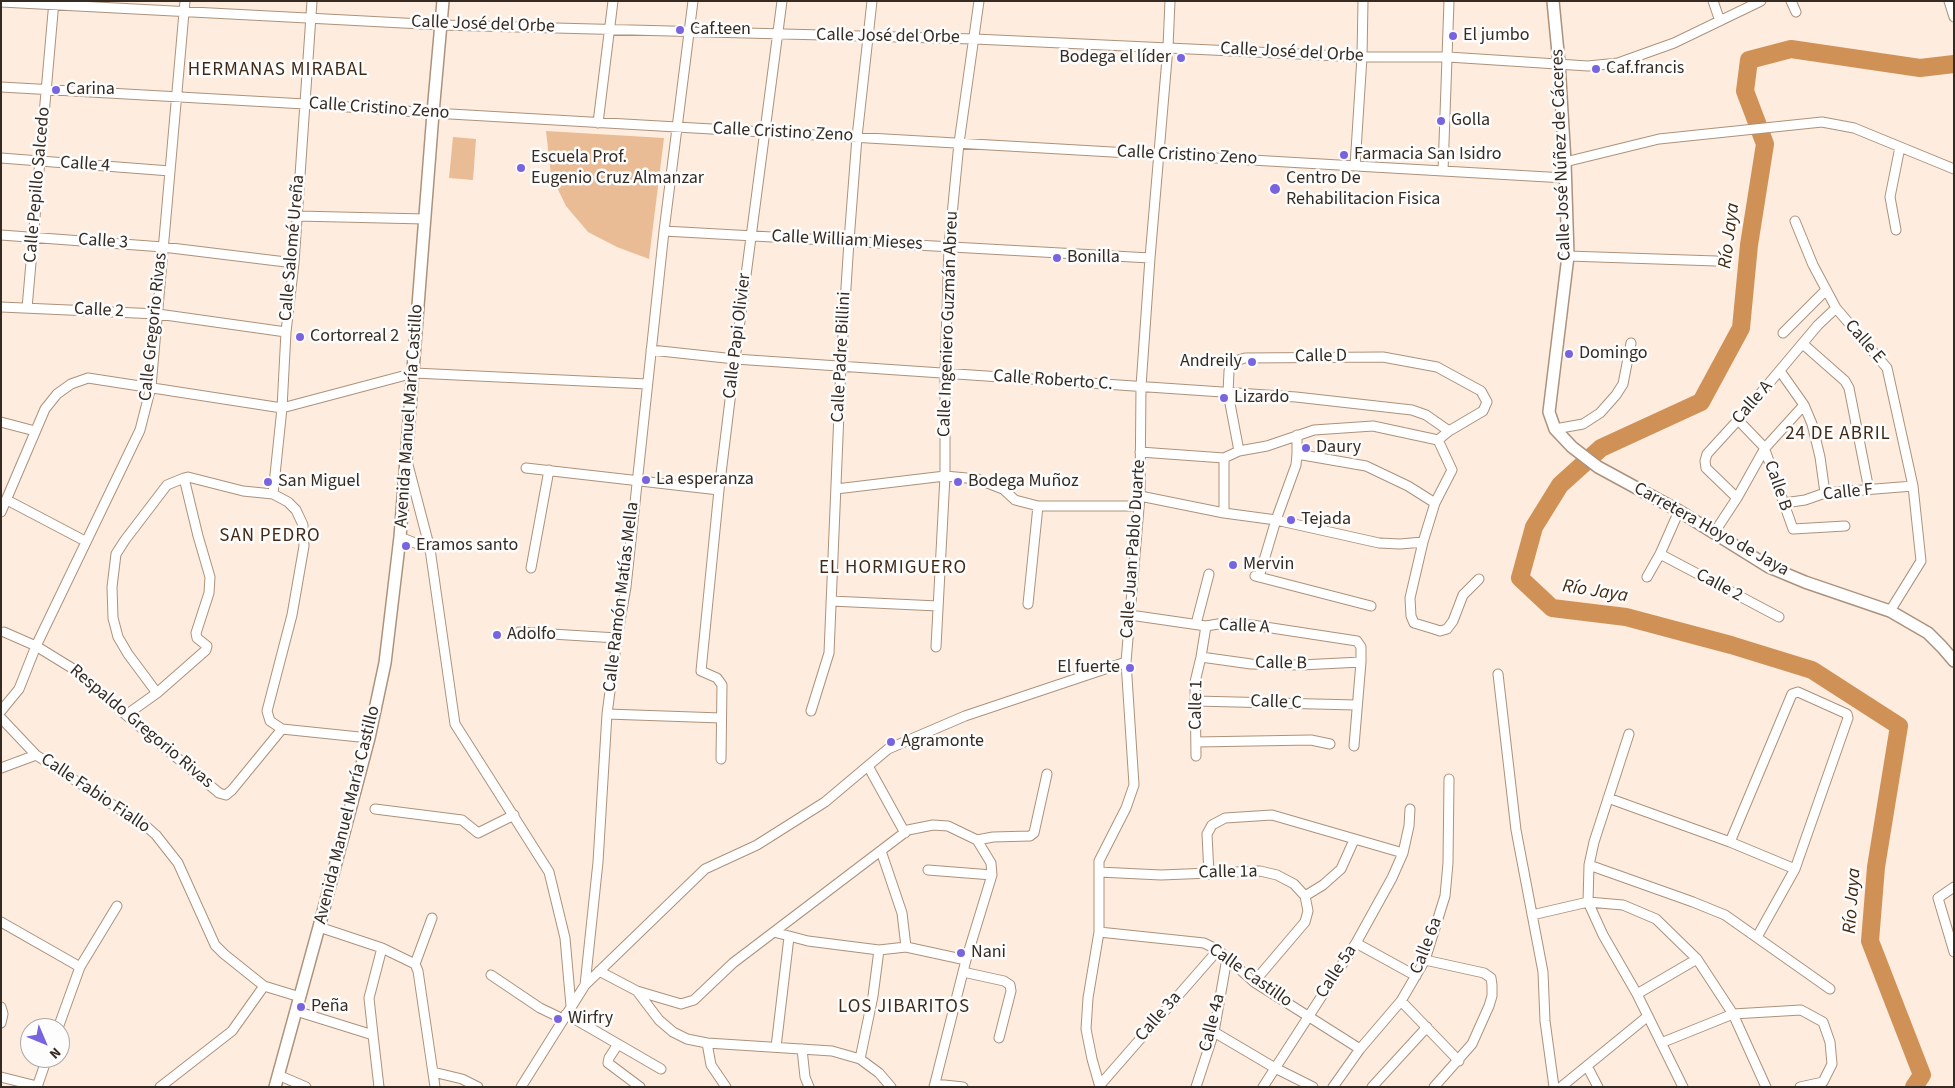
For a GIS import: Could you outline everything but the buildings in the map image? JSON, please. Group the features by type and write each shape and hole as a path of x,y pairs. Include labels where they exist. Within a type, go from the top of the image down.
{"street":[{"name":"Calle Gregorio Rivas","path":"1,711 18,689 85,541 140,430 151,387 185,1"},
{"name":"Calle Salomé Ureña","path":"273,494 282,408 286,332 294,263 312,1"},
{"name":"Avenida Manuel María Castillo","path":"275,1087 320,927 369,738 385,663 407,461 424,218 444,1"},
{"path":"598,123 612,1"},
{"name":"Calle Ramón Matías Mella","path":"585,985 598,862 607,714 626,587 664,231 693,1"},
{"name":"Calle Papi Olivier","path":"721,718 722,685 717,678 701,671 719,490 782,1"},
{"name":"Calle Padre Billini","path":"812,711 829,653 841,365 849,241 857,138 872,1"},
{"name":"Calle Ingeniero Guzmán Abreu","path":"936,647 946,476 945,374 949,246 959,143 979,1"},
{"name":"Calle Juan Pablo Duarte","path":"1100,1086 1086,1029 1088,998 1099,932 1099,861 1126,808 1134,785 1126,662 1140,496 1141,386 1170,1"},
{"path":"1355,166 1362,57 1362,1"},
{"path":"1443,171 1450,1"},
{"name":"Calle José Núñez de Cáceres","path":"1554,1 1560,63 1568,256 1549,412 1555,429"},
{"path":"1713,1 1720,21"},
{"name":"Calle José del Orbe","path":"1,2 54,3 184,12 441,25 868,36 1168,47 1362,57 1448,57 1588,66 1618,63 1674,43 1761,1"},
{"path":"1791,1 1796,12"},
{"path":"1948,1 1954,17"},
{"name":"Calle Pepillo Salcedo","path":"28,308 54,3"},
{"name":"Calle Cristino Zeno","path":"1,87 1565,178"},
{"path":"1565,162 1659,139 1822,122 1854,128 1954,169"},
{"path":"1896,230 1890,197 1900,147"},
{"name":"Calle 4","path":"1,158 170,171"},
{"path":"297,216 424,218"},
{"name":"Calle E","path":"1795,221 1836,308 1888,368 1913,486 1921,561 1890,611"},
{"name":"Calle William Mieses","path":"664,231 1150,258"},
{"name":"Calle 3","path":"1,235 164,247 294,263"},
{"path":"1568,256 1716,261"},
{"path":"1783,333 1826,290"},
{"name":"Calle 2","path":"1,307 158,314 286,332"},
{"name":"Calle A","path":"1737,498 1706,468 1704,461 1707,454 1818,325 1836,308"},
{"path":"1555,429 1583,424 1600,413 1616,395 1622,384 1631,343"},
{"path":"1802,344 1845,381 1849,388 1869,490"},
{"name":"Calle Roberto C.","path":"651,350 735,359 1296,397 1412,410 1426,416 1448,431"},
{"name":"Calle D","path":"1239,451 1228,392 1228,372 1232,362 1245,358 1383,357 1437,367 1481,391 1487,402 1483,411 1448,431"},
{"path":"1780,371 1804,405 1812,424 1820,457 1825,493"},
{"path":"1,512 44,409 57,394 71,384 88,378 282,408 414,373 647,384"},
{"path":"1714,533 1765,449 1804,405"},
{"name":"Calle B","path":"1738,420 1765,449 1793,529 1845,526"},
{"path":"1,422 35,431"},
{"path":"1140,452 1224,458 1239,451 1267,446 1314,430 1374,426 1438,440"},
{"name":"Carretera Hoyo de Jaya","path":"1555,429 1572,447 1598,467 1679,511 1769,567 1805,582 1890,611 1928,633 1954,661"},
{"path":"1438,440 1448,431"},
{"path":"1297,435 1298,454 1296,465 1256,577 1371,606"},
{"path":"1438,440 1452,470 1435,503 1423,542 1410,598 1411,616 1414,623 1434,630 1447,629 1453,621 1463,595 1479,579"},
{"path":"1298,454 1366,466 1408,486 1435,503"},
{"path":"1224,458 1224,512"},
{"path":"407,461 430,549 455,724 549,872 565,938 567,1013"},
{"path":"526,468 719,490"},
{"path":"531,568 549,470"},
{"path":"836,489 946,476 977,479 1003,489 1015,500 1038,506 1139,506"},
{"path":"157,693 128,654 118,637 113,618 112,587 116,554 167,485 184,478 188,477 243,491 273,494 288,502 296,510 303,525 304,546 292,615 268,711 270,720 282,729 369,738"},
{"path":"126,715 157,693 206,650 207,646 197,638 196,633 209,593 210,576 184,478"},
{"name":"Calle F","path":"1784,503 1805,500 1825,493 1913,486"},
{"path":"1140,496 1276,520 1379,544 1423,542"},
{"path":"7,500 85,541"},
{"path":"1028,604 1038,506"},
{"path":"1647,577 1660,554 1679,511"},
{"path":"400,537 430,549"},
{"name":"Calle 2","path":"1660,554 1779,617"},
{"path":"1196,624 1209,574"},
{"path":"831,601 938,606"},
{"name":"Calle A","path":"1130,615 1206,626 1218,624 1252,625 1358,642 1362,646 1361,662"},
{"name":"Calle 1","path":"1196,756 1195,682 1206,626"},
{"name":"Respaldo Gregorio Rivas","path":"4,632 36,646 75,670 219,793 226,795 232,790 282,729"},
{"path":"519,632 617,638"},
{"name":"Calle B","path":"1201,657 1251,664 1284,665 1361,662"},
{"path":"521,1087 585,985 705,869 756,845 810,812 825,802 888,749 965,716 1126,662"},
{"path":"1354,746 1361,662"},
{"path":"1498,674 1516,830 1543,972 1545,1021 1554,1087"},
{"path":"1730,842 1792,694 1798,692 1843,711 1848,718 1795,870 1757,937"},
{"name":"Calle C","path":"1195,701 1356,706"},
{"path":"607,714 721,718 721,759"},
{"name":"Calle Fabio Fiallo","path":"1,718 36,755 147,827 156,835 178,863 215,945 264,986 300,997"},
{"path":"1629,734 1594,842 1589,866 1588,902 1603,935 1637,994 1683,1087"},
{"path":"1196,742 1311,740 1330,744"},
{"path":"1,768 36,755"},
{"path":"868,766 904,833"},
{"path":"977,840 993,837 1030,836 1034,833 1047,774"},
{"name":"Calle 6a","path":"1333,1087 1360,1049 1401,1001 1424,960 1445,896 1448,863 1448,779"},
{"path":"1608,798 1730,842 1795,870"},
{"path":"375,808 462,820 478,833 514,816"},
{"name":"Calle 5a","path":"1263,1087 1356,943 1392,878 1402,853 1409,826 1410,809"},
{"path":"1209,874 1207,834 1212,825 1225,818 1272,815 1402,853"},
{"path":"599,971 637,990 681,1004 694,1000 733,963 908,830 932,825 948,826 977,840 990,863 992,875 966,960 935,1085 963,1087"},
{"path":"1254,982 1304,922 1308,911 1305,896 1323,885 1342,869 1354,840"},
{"path":"881,851 902,913 906,947"},
{"path":"1589,866 1725,914 1830,989"},
{"path":"928,870 992,875"},
{"name":"Calle 1a","path":"1099,872 1161,875 1260,871 1277,875 1294,884 1305,896"},
{"path":"1954,887 1938,898 1954,952"},
{"path":"1532,915 1588,902 1623,905 1656,919 1697,959 1733,1014 1766,1087"},
{"path":"62,1018 80,967 117,906"},
{"path":"415,964 432,918"},
{"path":"1,922 80,967"},
{"path":"320,927 382,948 415,964 418,971 435,1087"},
{"path":"774,932 789,937 879,950 906,947 966,960"},
{"name":"Calle Castillo","path":"1099,932 1204,944 1218,950 1254,982 1360,1049"},
{"path":"776,1047 789,937"},
{"path":"1356,943 1416,976"},
{"path":"378,1086 369,998 382,948"},
{"path":"860,1059 873,996 879,950"},
{"name":"Calle 3a","path":"1100,1086 1218,950"},
{"name":"Calle 4a","path":"1196,1087 1214,1032 1227,958"},
{"path":"1637,994 1697,959"},
{"path":"1424,960 1484,973 1491,978 1492,985 1492,996 1482,1025 1472,1044 1459,1061 1434,1087"},
{"path":"963,972 1004,981 1010,985 1011,992 999,1038"},
{"path":"491,975 540,1008 567,1013 661,1069"},
{"path":"160,1087 232,1031 264,986"},
{"path":"637,990 659,1020 673,1032 686,1039 832,1051 860,1059 879,1073 891,1087"},
{"path":"1401,1001 1459,1061"},
{"path":"1,1006 3,1014 1,1022"},
{"path":"1661,1044 1733,1014 1801,1010 1823,1022 1830,1042 1832,1064 1823,1082 1800,1087"},
{"path":"296,1011 373,1035"},
{"path":"1561,1087 1648,1016"},
{"path":"1372,1087 1427,1027"},
{"path":"1214,1032 1275,1068 1313,1087"},
{"path":"707,1042 711,1065 726,1087"},
{"path":"618,1044 608,1063 640,1087"},
{"path":"802,1049 805,1076 809,1087"},
{"path":"1587,1066 1598,1087"},
{"path":"1,1077 37,1086 43,1068"},
{"path":"433,1072 462,1079 478,1087"},
{"path":"278,1075 306,1087"}],"shaded area":[{"path":"546,131 664,138 649,259 617,247 588,232 566,206 551,175"},
{"path":"453,137 476,139 473,180 449,178"}],"waterway":[{"name":"Río Jaya","path":"1914,1087 1922,1075 1870,941 1876,867 1899,726 1812,670 1731,645 1626,617 1552,608 1520,578 1534,527 1560,485 1601,448 1701,402 1741,328 1749,245 1765,144 1745,91 1749,60 1791,49 1920,68 1954,64"}],"place":[{"name":"Caf.teen","path":"680,30"},
{"name":"El jumbo","path":"1453,36"},
{"name":"Bodega el líder","path":"1181,58"},
{"name":"Caf.francis","path":"1596,69"},
{"name":"Carina","path":"56,90"},
{"name":"Golla","path":"1441,121"},
{"name":"Farmacia San Isidro","path":"1344,155"},
{"name":"Escuela Prof. Eugenio Cruz Almanzar","path":"521,168"},
{"name":"Centro De Rehabilitacion Fisica","path":"1275,189"},
{"name":"Bonilla","path":"1057,258"},
{"name":"Cortorreal 2","path":"300,337"},
{"name":"Domingo","path":"1569,354"},
{"name":"Andreily","path":"1252,362"},
{"name":"Lizardo","path":"1224,398"},
{"name":"Daury","path":"1306,448"},
{"name":"La esperanza","path":"646,480"},
{"name":"San Miguel","path":"268,482"},
{"name":"Bodega Muñoz","path":"958,482"},
{"name":"Tejada","path":"1291,520"},
{"name":"Eramos santo","path":"406,546"},
{"name":"Mervin","path":"1233,565"},
{"name":"Adolfo","path":"497,635"},
{"name":"El fuerte","path":"1130,668"},
{"name":"Agramonte","path":"891,742"},
{"name":"Nani","path":"961,953"},
{"name":"Peña","path":"301,1007"},
{"name":"Wirfry","path":"558,1019"}],"district":[{"name":"HERMANAS MIRABAL","path":"278,71"},
{"name":"24 DE ABRIL","path":"1838,435"},
{"name":"SAN PEDRO","path":"270,537"},
{"name":"EL HORMIGUERO","path":"893,569"},
{"name":"LOS JIBARITOS","path":"904,1008"}]}
